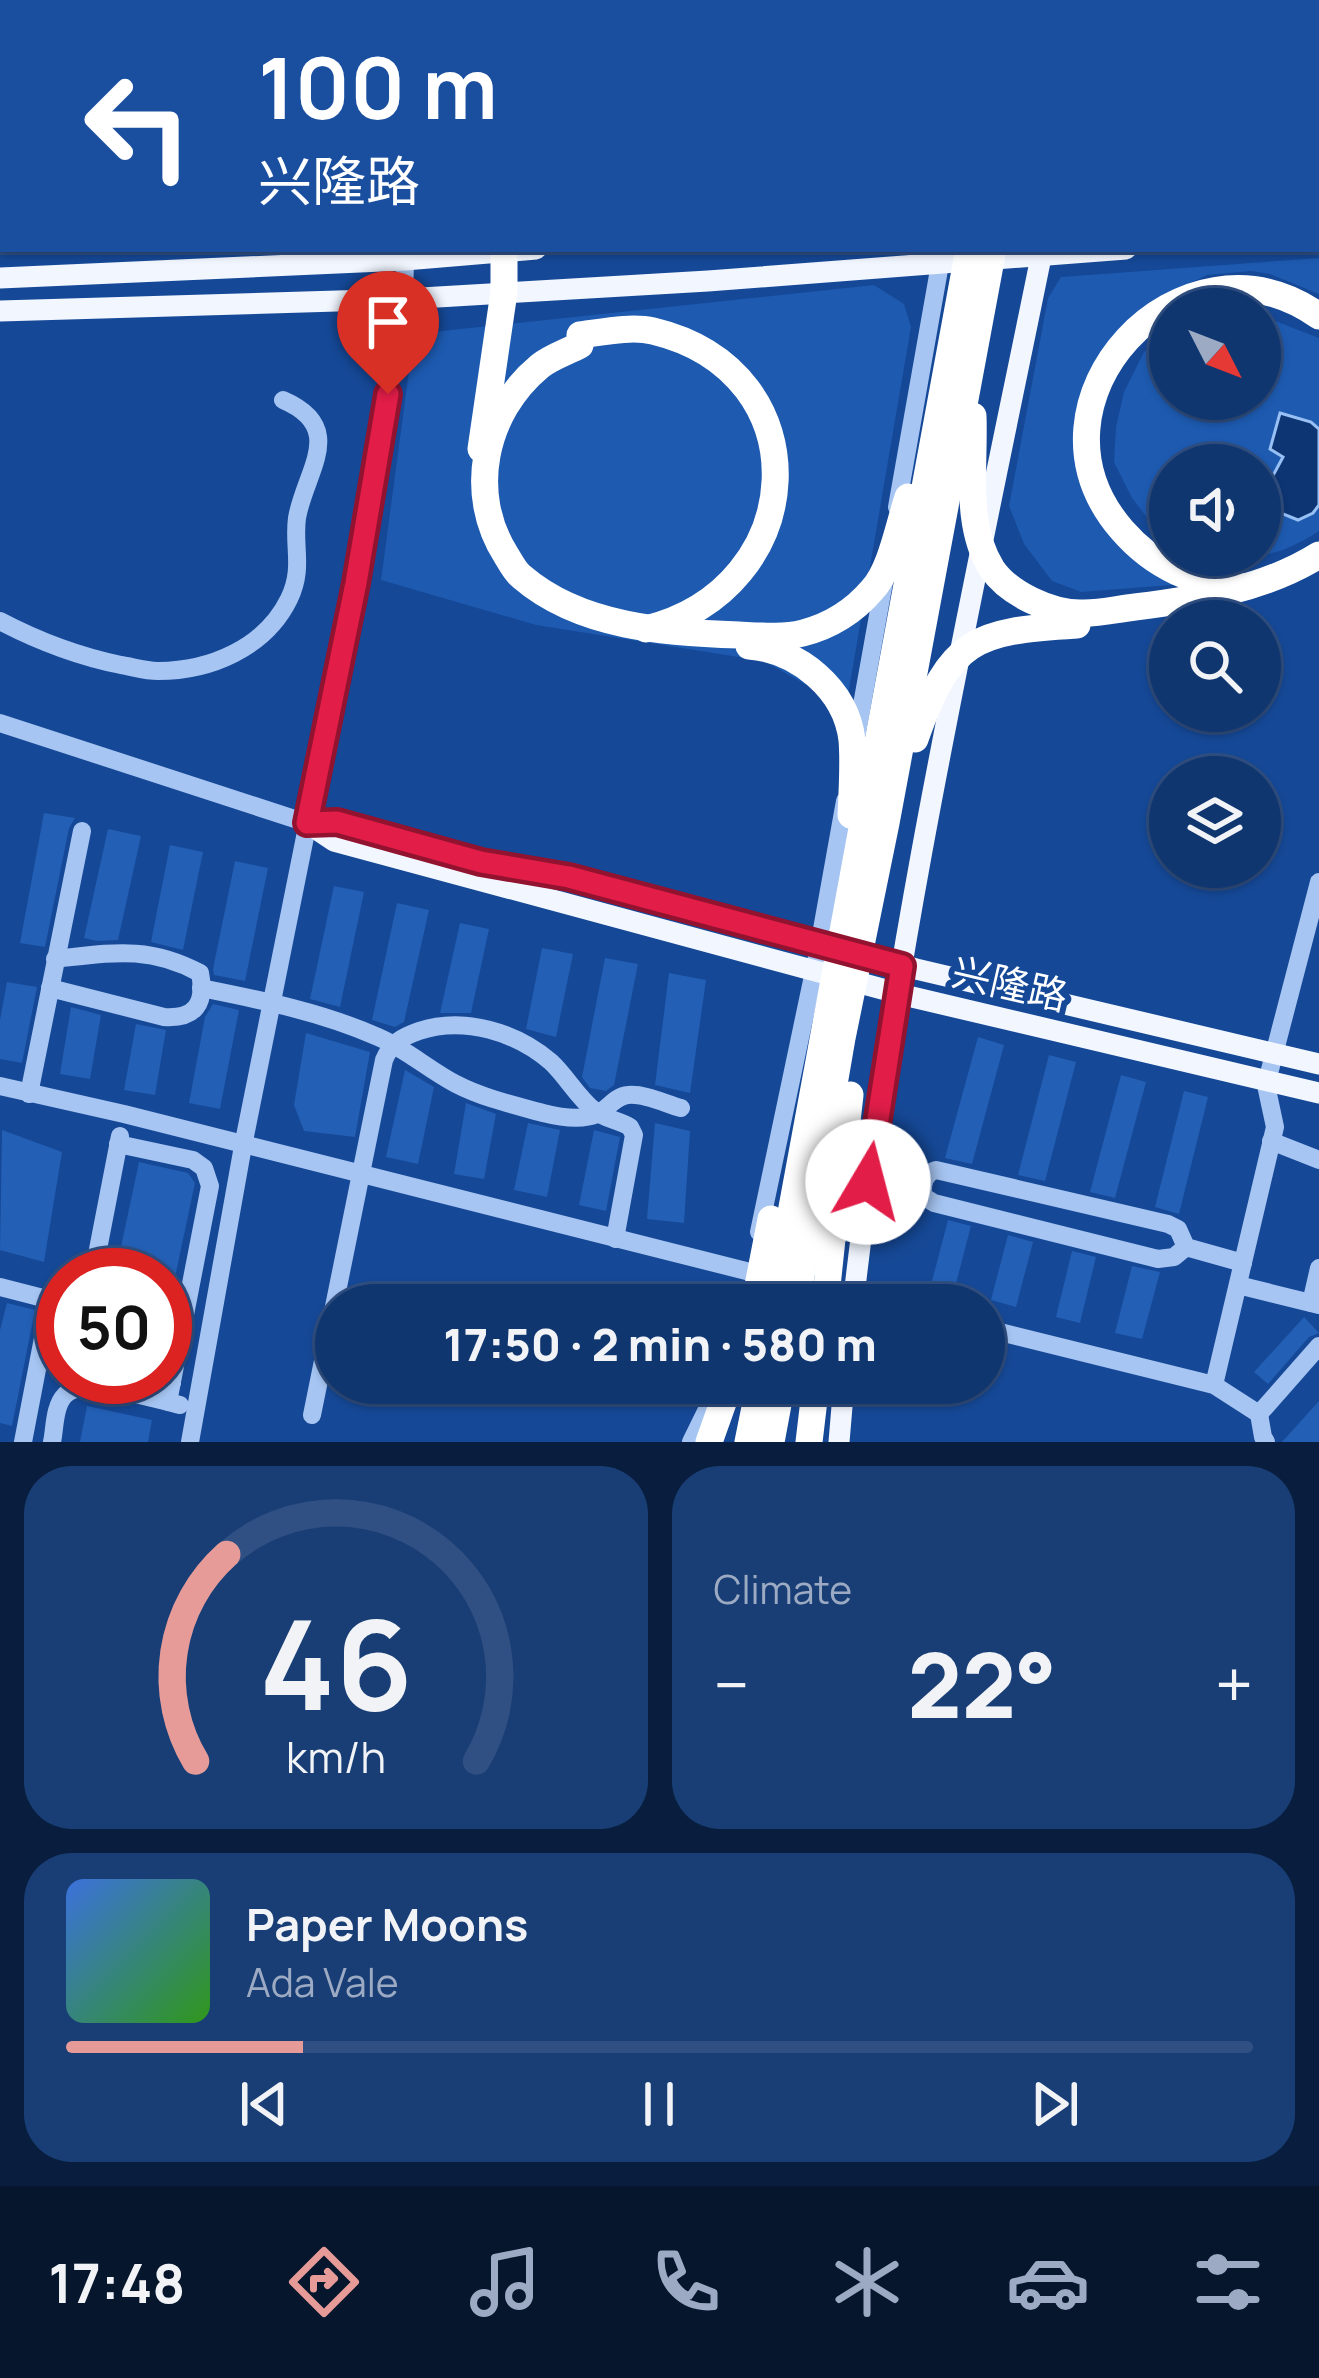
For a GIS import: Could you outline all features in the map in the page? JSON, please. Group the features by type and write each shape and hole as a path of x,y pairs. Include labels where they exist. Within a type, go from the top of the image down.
{"highway":[{"path":"509,252 512,292 483,467 480,506 485,530 514,581 569,617 648,629 686,617 734,579 762,539 775,499 775,458 759,408 741,382 718,362 691,345 649,330 580,335 527,363 508,382 482,429 470,491 478,531 506,584 549,616 609,638 645,644 757,646 791,656 827,684 846,716 852,740 849,897"},
{"path":"799,1284 849,897 968,252"},
{"path":"759,1284 833,1036 886,823 992,252"},
{"path":"1149,553 1112,519 1097,490 1085,446 1097,386 1123,344 1163,310 1211,291 1256,288 1281,295 1319,316"},
{"path":"1281,308 1319,329"},
{"path":"1149,328 1128,348 1107,381 1096,450 1102,481 1124,520 1149,548"},
{"path":"483,467 488,489 507,547 560,596 586,610 616,616 645,614 687,602 728,573 751,543 766,481 757,420 741,395 701,360 660,342 633,338 580,345 542,364 515,392 488,445 483,490 488,518 519,575 580,611 676,633 799,634 855,608 878,585 944,384"},
{"path":"971,367 974,520 995,574 1045,607 1079,614 1222,594 1319,560"},
{"path":"1281,563 1319,544"},
{"path":"1188,576 1249,588 1319,560"},
{"path":"886,823 926,707 943,674 967,647 1014,628 1135,620 1220,606 1273,590 1319,560"},
{"path":"828,1284 854,1069 918,732"},
{"path":"758,1284 851,808"},
{"path":"833,1036 834,1234"},
{"path":"709,1442 723,1404"},
{"path":"748,1442 756,1404"},
{"path":"771,1442 778,1404"},
{"path":"809,1442 814,1404"}],"main road":[{"path":"0,278 497,252"},
{"path":"0,311 404,299 1094,252"},
{"path":"856,1284 873,1142 928,810 1041,257"},
{"name":"兴隆路","path":"307,823 337,822 481,862 569,877 902,966 1319,1064"},
{"name":"兴隆路","path":"307,823 334,841 814,972 1319,1093"},
{"path":"839,1442 842,1404"}],"street":[{"path":"190,1442 243,1146 356,583 404,299 405,260"},
{"path":"758,1284 940,264"},
{"path":"0,621 82,657 156,671 212,664 239,652 267,630 287,604 298,567 296,522 318,462 319,437 311,418 283,400"},
{"path":"0,723 307,823"},
{"path":"29,1094 82,831"},
{"path":"1214,1385 1275,1127 1267,1082 1319,882"},
{"path":"50,988 179,1018 196,1008 202,988 194,969 147,953 91,953 55,959"},
{"path":"202,988 343,1024 393,1044 478,1094 550,1114 574,1118 598,1113 632,1094 681,1108"},
{"path":"346,1284 361,1174 384,1060 402,1037 434,1027 495,1030 514,1036 553,1064 598,1113 633,1131 615,1239"},
{"path":"0,1086 615,1239 722,1284"},
{"path":"99,1248 124,1114"},
{"path":"1271,1142 1319,1160"},
{"path":"118,1144 193,1160 204,1168 210,1192 192,1282"},
{"path":"1186,1246 1174,1257 1158,1259 934,1203 922,1196 922,1187 936,1170 1168,1224 1178,1229 1186,1246 1243,1263"},
{"path":"1238,1285 1315,1304 1319,1268"},
{"path":"0,1287 43,1298 49,1307 23,1442"},
{"path":"1005,1333 1214,1385 1259,1414 1266,1442"},
{"path":"1259,1414 1319,1346"},
{"path":"52,1442 58,1404"},
{"path":"187,1404 196,1410"},
{"path":"312,1414 318,1404"},
{"path":"691,1442 708,1404"}],"shaded area":[{"path":"1319,258 1319,294 1270,274 1207,275 1180,288 1149,288 1149,309 1129,327 1085,474 1149,545 1149,576 1177,576 1184,584 1081,592 1052,581 1024,544 1009,506 1048,298 1061,277"},
{"path":"874,285 904,304 911,327 846,707 764,661 536,625 381,580 414,334"},
{"path":"1281,323 1319,338 1319,531 1281,550 1281,444 1149,444 1149,520 1114,462 1124,392 1149,348 1149,420 1281,420"},
{"path":"1281,413 1319,429 1319,505 1313,513 1298,520 1281,513 1283,457 1281,444 1271,444"}],"building":[{"path":"44,813 75,818 45,947 20,943"},
{"path":"108,829 141,836 118,940 97,941 84,938"},
{"path":"170,845 203,852 183,950 151,942"},
{"path":"235,861 268,868 245,981 214,975 213,969"},
{"path":"334,886 364,892 340,1007 310,999"},
{"path":"397,903 429,910 404,1022 395,1027 372,1020"},
{"path":"460,923 489,929 471,1013 440,1013"},
{"path":"542,948 573,954 556,1037 526,1029"},
{"path":"605,958 638,964 614,1085 606,1091 590,1088 582,1077"},
{"path":"669,973 706,980 690,1093 655,1085"},
{"path":"7,982 37,987 22,1063 0,1059"},
{"path":"213,1004 239,1010 220,1109 189,1103 205,1017"},
{"path":"71,1007 101,1015 90,1079 60,1074"},
{"path":"136,1024 166,1030 155,1095 124,1090"},
{"path":"306,1033 370,1052 355,1137 304,1131 294,1105"},
{"path":"978,1037 1004,1045 972,1164 945,1158"},
{"path":"1049,1055 1076,1062 1045,1181 1018,1175"},
{"path":"405,1070 434,1087 418,1164 386,1157"},
{"path":"1121,1075 1146,1082 1115,1198 1090,1192"},
{"path":"1184,1091 1208,1097 1179,1214 1155,1207"},
{"path":"466,1103 496,1114 484,1179 454,1174"},
{"path":"528,1123 560,1130 547,1197 514,1190"},
{"path":"655,1123 690,1131 684,1223 647,1219"},
{"path":"2,1130 62,1152 46,1248 36,1248 36,1260 0,1250"},
{"path":"594,1130 620,1137 606,1211 579,1205"},
{"path":"139,1162 188,1173 195,1183 181,1248 121,1248"},
{"path":"948,1220 971,1226 956,1284 931,1284"},
{"path":"1008,1235 1033,1242 1016,1307 1005,1304 1005,1284 995,1284"},
{"path":"1072,1251 1096,1257 1080,1323 1056,1317"},
{"path":"1132,1266 1160,1272 1142,1339 1115,1333"},
{"path":"7,1303 35,1310 12,1426 0,1423 0,1330"},
{"path":"1304,1317 1319,1333 1309,1337 1268,1384 1254,1372"},
{"path":"1319,1401 1319,1442 1282,1442"},
{"path":"87,1406 152,1420 148,1442 80,1442"}],"route":[{"path":"388,394 356,583 307,823 337,822 481,862 569,877 902,966 868,1182"}]}
